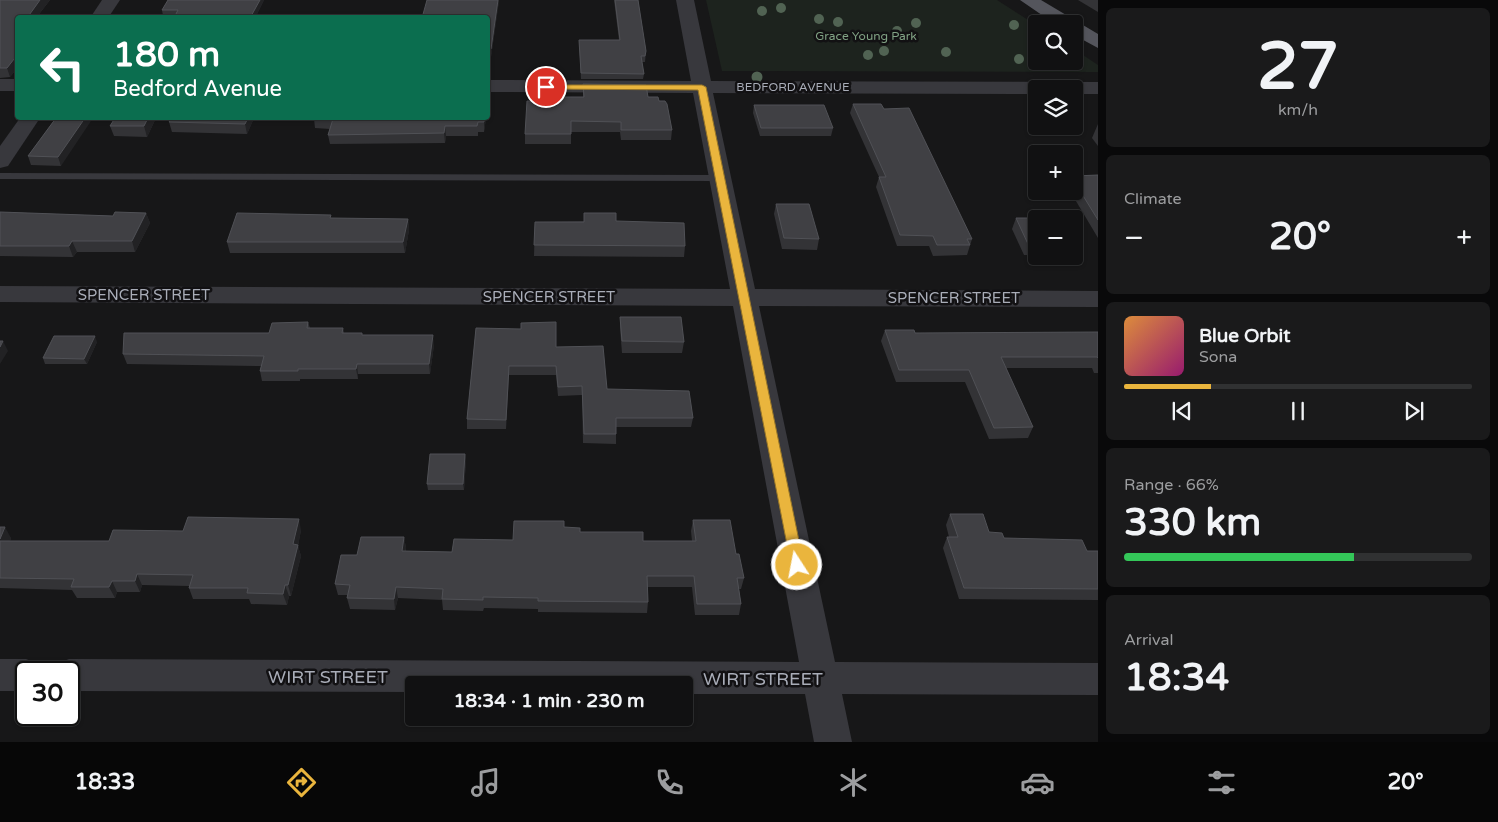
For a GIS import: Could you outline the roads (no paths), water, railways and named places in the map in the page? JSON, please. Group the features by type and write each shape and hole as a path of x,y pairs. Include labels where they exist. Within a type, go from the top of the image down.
{"main road":[{"path":"1029,0 1053,15"},
{"path":"1083,33 1098,42"}],"street":[{"path":"101,15 111,0"},
{"path":"685,0 833,742"},
{"path":"0,85 15,85"},
{"name":"BEDFORD AVENUE","path":"490,86 1098,88"},
{"path":"0,161 29,120"},
{"name":"SPENCER STREET","path":"0,294 1098,299"},
{"path":"0,675 15,675"},
{"name":"WIRT STREET","path":"80,675 1098,679"}],"lane":[{"path":"0,176 720,178"}],"park label":[{"name":"Grace Young Park","path":"866,36"}]}
